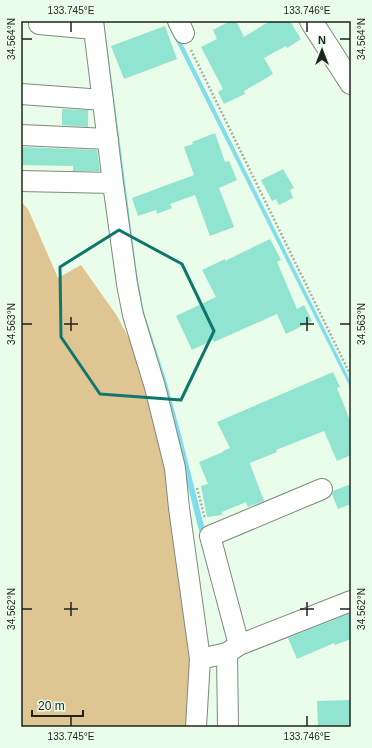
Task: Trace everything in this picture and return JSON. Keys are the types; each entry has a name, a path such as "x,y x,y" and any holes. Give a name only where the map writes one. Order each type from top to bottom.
{"main road":[{"path":"311,21 351,83"}],"street":[{"path":"39,21 39,24 94,25 127,284 133,315 155,388 175,468 179,508 200,659 196,727"},
{"path":"21,94 103,100"},
{"path":"21,135 108,139"},
{"path":"21,181 113,183"},
{"path":"228,727 233,650 210,536 322,489"},
{"path":"200,659 233,650 351,601"}],"path":[{"path":"181,27 184,37 351,376"},
{"path":"196,483 210,536"}],"highlighted area":[{"path":"119,230 182,264 214,331 181,400 100,394 61,337 60,267"}],"shaded area":[{"path":"21,202 28,209 58,278 81,265 117,316 137,353 167,471 190,620 192,727 21,727"}],"water":[{"path":"98,21 104,21 137,274 144,312 166,380 180,431 237,653 238,727 232,727 228,645 174,432 138,313"},
{"path":"166,21 171,21 351,382 351,389"}],"building":[{"path":"230,21 236,21 244,37 270,21 290,21 301,39 287,48 286,46 264,58 273,74 244,91 245,94 224,104 218,92 223,89 201,47 217,39 213,30"},
{"path":"165,26 177,59 124,79 111,46"},
{"path":"62,109 88,110 88,127 62,125"},
{"path":"215,133 225,162 229,161 237,180 219,188 234,227 210,236 195,195 170,204 172,208 157,214 156,210 138,216 132,198 194,175 184,147 193,144 192,142"},
{"path":"21,147 97,150 100,171 73,171 73,166 21,165"},
{"path":"283,169 294,188 290,190 293,198 279,205 276,199 272,201 261,180"},
{"path":"270,239 281,260 277,262 297,309 304,305 312,321 286,334 277,314 214,342 213,340 192,350 176,316 216,297 202,270 225,259 225,261"},
{"path":"333,372 340,387 337,388 351,423 351,455 337,461 324,431 276,450 277,452 250,463 264,501 248,507 246,502 222,512 222,515 207,517 201,486 208,484 199,462 230,448 217,422"},
{"path":"351,484 351,504 338,509 332,494 333,491"},
{"path":"351,613 351,639 335,645 334,643 297,659 288,638"},
{"path":"351,700 351,727 318,727 317,701"}]}
